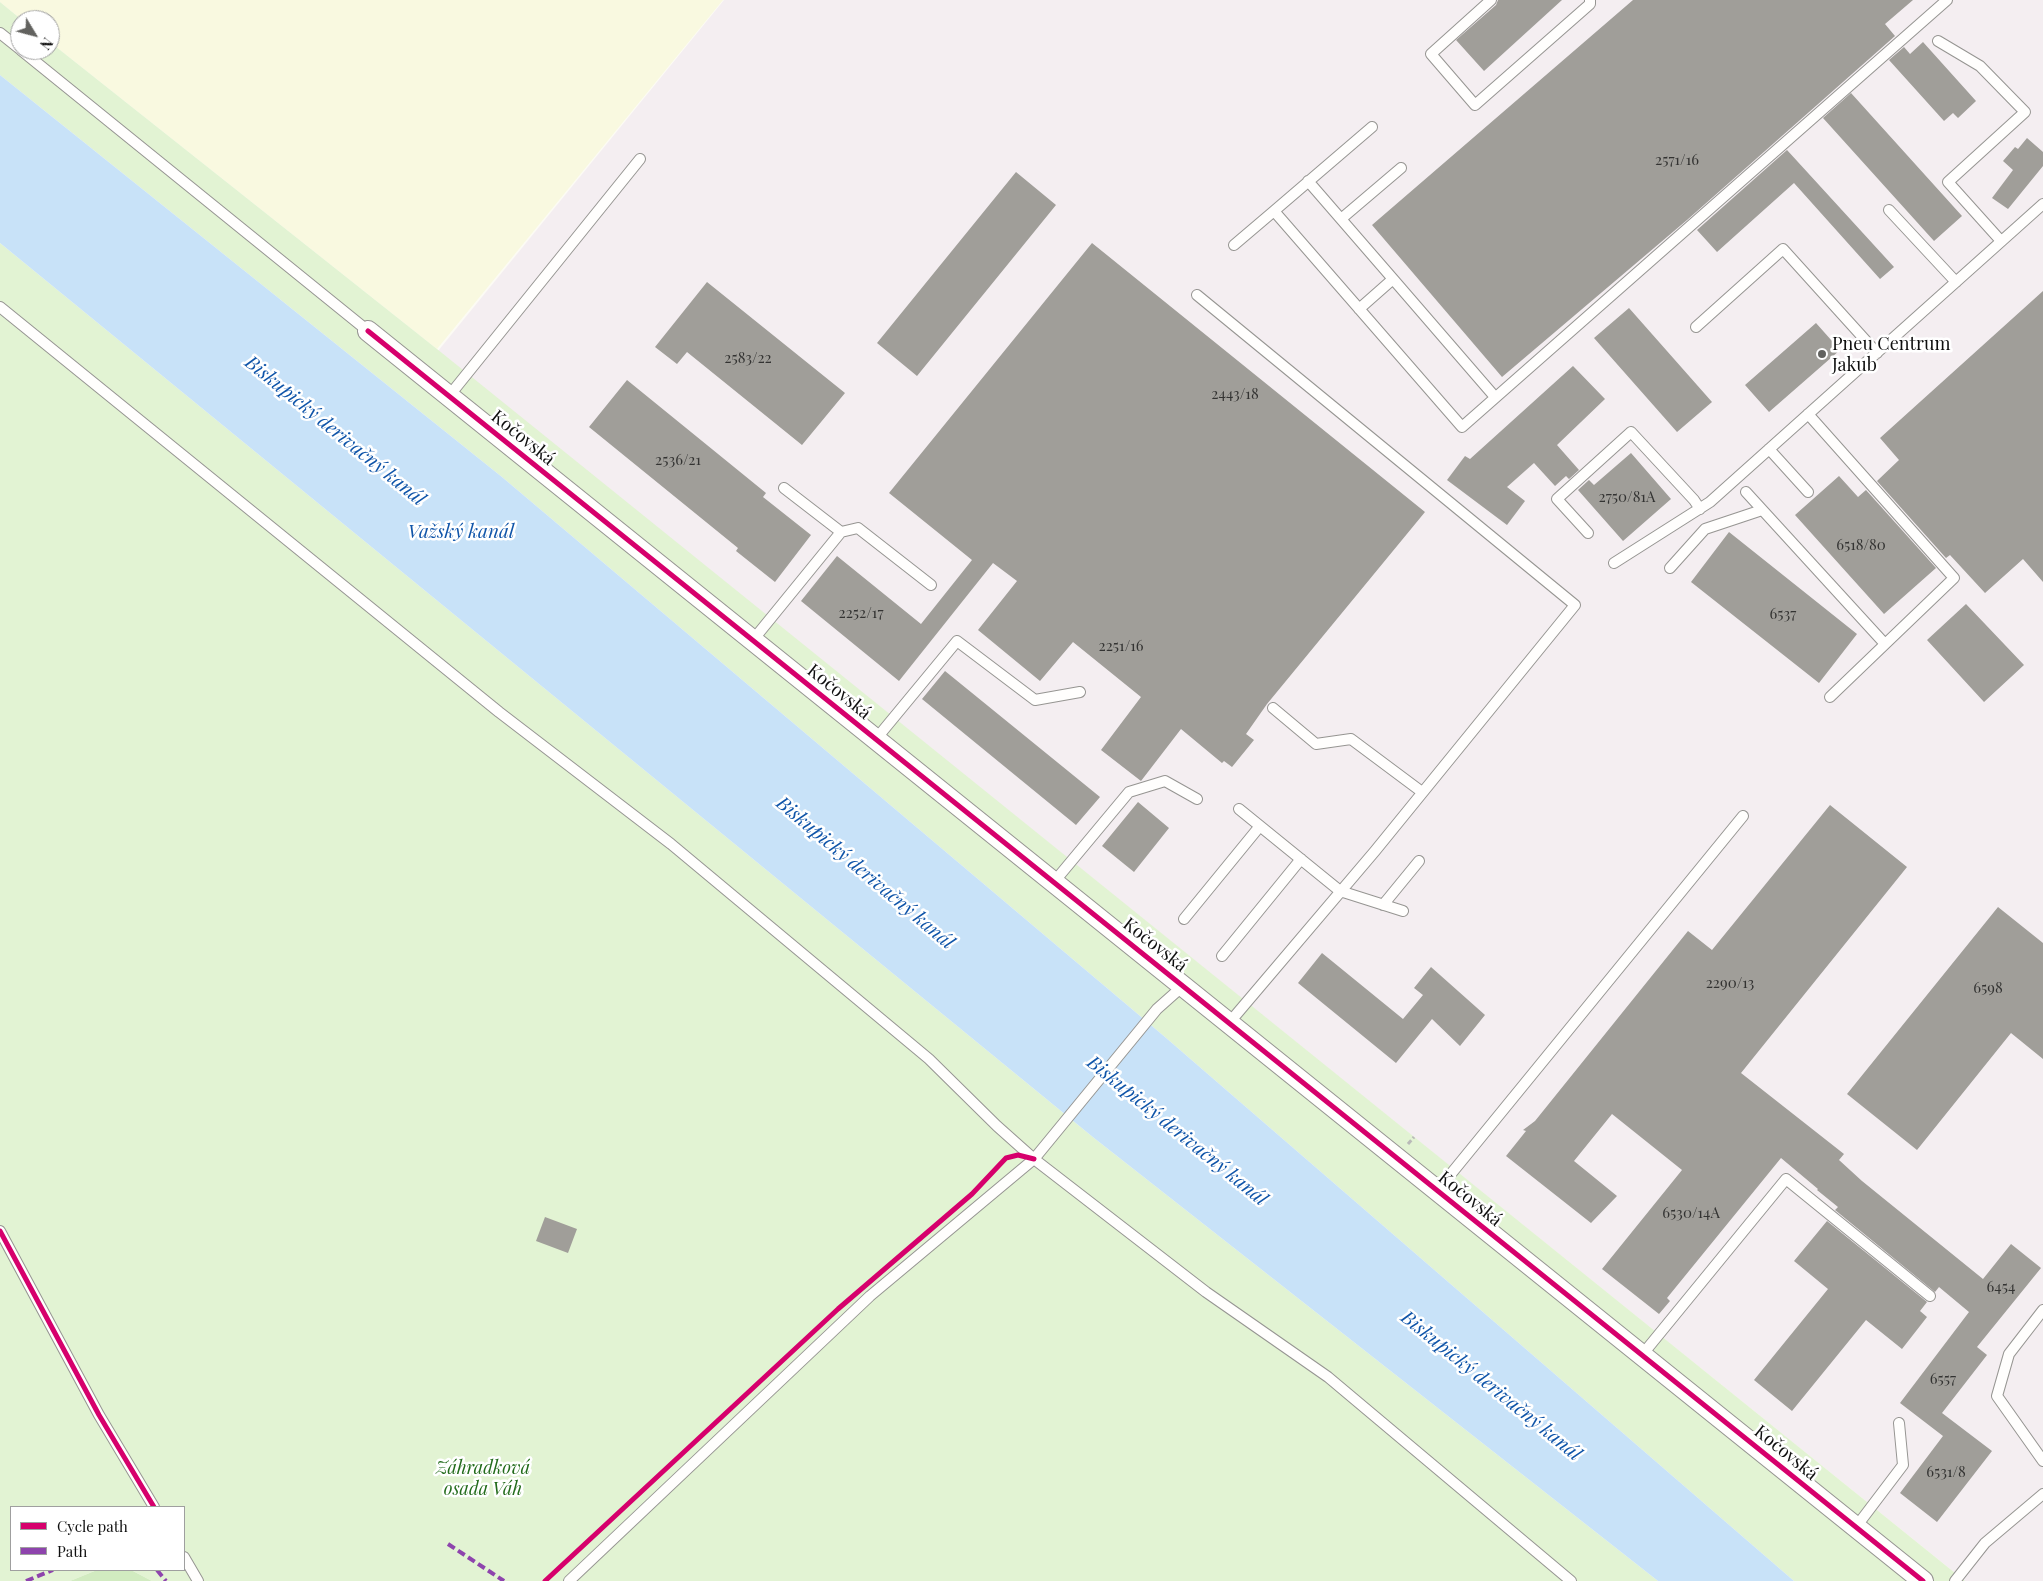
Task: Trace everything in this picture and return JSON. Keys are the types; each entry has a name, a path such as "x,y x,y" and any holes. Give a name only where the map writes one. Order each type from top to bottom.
{"street":[{"name":"Kočovská","path":"368,331 1184,985 1437,1191 1923,1581"}],"lane":[{"path":"1491,0 1431,54 1475,105 1590,4 1590,0"},
{"path":"1274,211 1462,426 1947,0"},
{"path":"0,33 10,41"},
{"path":"1938,41 1980,66 2025,112 1948,182 2001,242"},
{"path":"33,60 368,331"},
{"path":"1234,245 1372,127"},
{"path":"449,396 640,159"},
{"path":"1341,219 1401,168"},
{"path":"1308,181 1495,397"},
{"path":"1614,563 1700,510 2043,204"},
{"path":"1889,210 1956,282"},
{"path":"1696,327 1783,249 1877,353"},
{"path":"1359,309 1393,279"},
{"path":"1197,296 1575,605 1340,892 1229,1023"},
{"path":"0,307 499,712 671,844 929,1059 997,1126 1034,1159 1206,1292 1328,1377 1571,1581"},
{"path":"1808,414 1954,578 1830,697"},
{"path":"1588,533 1557,499 1631,432 1694,500 1700,510"},
{"path":"1769,449 1808,492"},
{"path":"784,488 841,532"},
{"path":"1746,492 1885,644"},
{"path":"1670,568 1705,529 1762,510"},
{"path":"753,640 841,532 858,528 931,585"},
{"path":"876,739 957,640 1035,700 1080,692"},
{"path":"1272,708 1316,744 1351,739 1422,792"},
{"path":"1054,882 1129,792 1164,781 1197,799"},
{"path":"1239,809 1340,892 1403,911"},
{"path":"1437,1191 1743,816"},
{"path":"1184,919 1260,826"},
{"path":"1222,956 1301,859"},
{"path":"1383,905 1419,861"},
{"path":"569,1581 870,1296 1034,1159 1157,1009 1184,985"},
{"path":"1642,1355 1786,1179 1930,1296"},
{"path":"0,1231 98,1415 153,1506"},
{"path":"2043,1310 2009,1354 1997,1396 2043,1461"},
{"path":"1856,1527 1903,1465 1899,1423"},
{"path":"1955,1581 1985,1543 2043,1494"},
{"path":"185,1559 198,1581"}],"shaded area":[{"path":"724,0 2043,0 2043,1581 1965,1581 438,351"}],"green space":[{"path":"0,0 723,0 437,349 60,50 60,10 10,10"},
{"path":"0,2 10,10 10,60 60,60 60,50 437,349 1965,1581 1794,1581 1165,1037 502,477 0,75"},
{"name":"Záhradková osada Váh","path":"0,243 1094,1138 1658,1581 152,1581 133,1571 185,1571 185,1506 10,1506 10,1571 95,1571 70,1581 0,1581"},
{"path":"95,1571 133,1571 152,1581 70,1581"}],"water":[{"name":"Važský kanál","path":"0,75 502,477 1165,1037 1794,1581 1658,1581 1094,1138 0,243"}],"building":[{"path":"1498,0 1562,0 1484,71 1456,40 1496,5"},
{"path":"1633,0 1913,0 1885,24 1895,36 1687,220 1502,377 1372,225"},
{"path":"1923,42 1976,101 1958,118 1953,113 1944,121 1889,60 1904,47 1910,54"},
{"path":"1851,93 1962,216 1934,241 1823,118"},
{"path":"2027,138 2043,152 2043,166 2008,209 1992,198 2013,170 2003,161 2015,147 2018,149"},
{"path":"1787,150 1894,267 1880,279 1794,183 1717,252 1697,230"},
{"path":"1016,172 1056,205 917,376 877,343"},
{"path":"1092,243 1425,512 1267,704 1246,734 1254,740 1232,767 1224,761 1222,763 1181,729 1141,781 1101,750 1141,697 1073,642 1040,681 978,630 1017,581 993,563 899,681 801,601 837,556 921,624 972,560 889,493"},
{"path":"707,282 845,393 802,445 687,352 677,364 655,347"},
{"path":"2043,291 2043,582 2023,559 1985,593 1950,555 1946,558 1877,481 1899,460 1880,438"},
{"path":"1629,308 1712,402 1677,432 1594,338"},
{"path":"1816,323 1840,350 1769,412 1745,385"},
{"path":"1573,366 1605,399 1557,445 1579,470 1569,479 1566,476 1555,486 1534,463 1507,487 1525,501 1507,525 1447,480 1465,456 1470,459"},
{"path":"627,380 766,493 763,497 811,535 775,582 736,551 738,548 589,427"},
{"path":"1631,453 1671,499 1623,541 1578,490 1589,480 1594,485"},
{"path":"1839,476 1858,497 1866,490 1936,568 1884,614 1795,515"},
{"path":"1729,532 1857,634 1819,683 1691,582"},
{"path":"1966,604 2024,665 1984,702 1927,640"},
{"path":"945,671 1100,797 1076,825 922,699"},
{"path":"1138,802 1169,828 1134,872 1102,846"},
{"path":"1830,805 1907,867 1741,1073 1844,1154 1839,1160 1862,1181 1983,1279 2011,1244 2041,1268 1977,1347 1987,1355 1942,1413 1992,1451 1937,1522 1900,1493 1943,1436 1900,1403 1969,1312 1939,1287 1935,1292 1835,1210 1838,1207 1781,1158 1667,1298 1670,1301 1659,1314 1602,1269 1682,1170 1612,1114 1574,1161 1617,1196 1591,1223 1506,1156 1526,1131 1523,1130 1535,1121 1688,931 1712,950"},
{"path":"1998,907 2043,943 2043,1059 2011,1033 1917,1150 1847,1094"},
{"path":"1322,953 1403,1019 1423,995 1414,988 1431,967 1485,1015 1460,1046 1432,1019 1396,1063 1298,983"},
{"path":"545,1217 577,1229 568,1253 536,1241"},
{"path":"1827,1221 1927,1302 1920,1311 1927,1317 1902,1349 1866,1320 1792,1411 1754,1380 1828,1289 1794,1261"}],"marked path":[{"path":"448,1544 504,1581"},
{"path":"26,1581 51,1571"},
{"path":"158,1571 166,1581"}],"cycle path":[{"path":"368,331 1923,1581"},
{"path":"545,1581 838,1309 972,1194 1006,1158 1018,1155 1034,1159"},
{"path":"0,1231 99,1415 153,1506"}],"place":[{"name":"Pneu Centrum Jakub","path":"1822,354"}],"water label":[{"name":"Biskupický derivačný kanál","path":"335,431"},
{"name":"Biskupický derivačný kanál","path":"865,873"},
{"name":"Biskupický derivačný kanál","path":"1177,1131"},
{"name":"Biskupický derivačný kanál","path":"1491,1386"}]}
